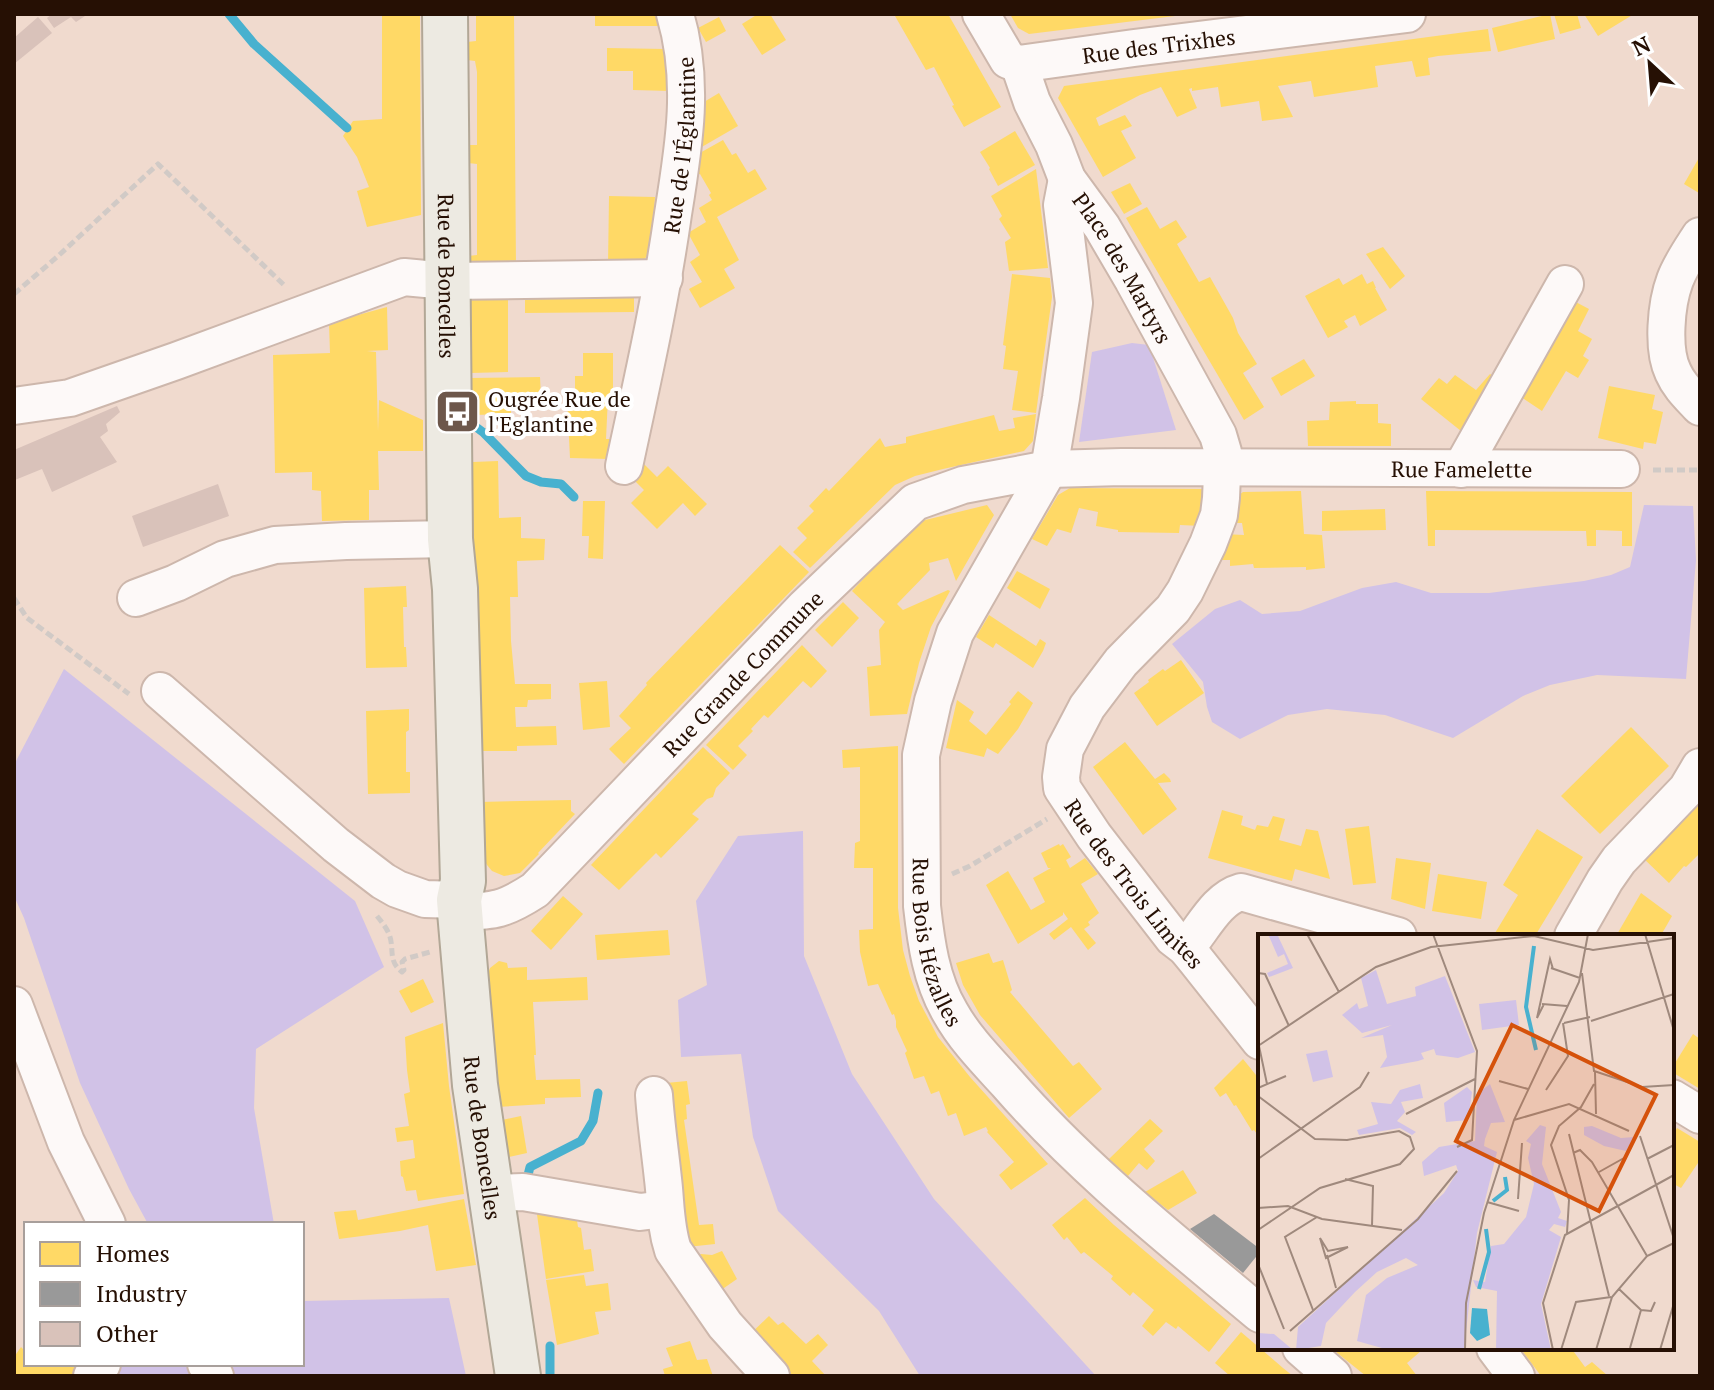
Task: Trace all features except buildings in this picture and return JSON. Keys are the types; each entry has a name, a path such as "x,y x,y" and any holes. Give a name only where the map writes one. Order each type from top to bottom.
{"main road":[{"name":"Rue de Boncelles","path":"445,14 450,539 455,589 463,881 459,906 475,1085 518,1376"}],"street":[{"name":"Rue de l'Églantine","path":"624,466 664,278 680,171 687,97 684,55 675,14"},
{"path":"981,14 1014,62 1067,179"},
{"name":"Rue des Trixhes","path":"1014,62 1407,14"},
{"name":"Place des Martyrs","path":"1067,179 1118,254 1218,435 1223,468"},
{"name":"Place des Martyrs","path":"1049,469 1074,303 1062,205 1067,179"},
{"path":"1700,236 1674,282 1667,321 1669,363 1680,384 1700,407"},
{"path":"14,406 70,398 404,277 447,281 664,278"},
{"path":"1461,469 1565,284"},
{"path":"1049,469 1223,468"},
{"name":"Rue Famelette","path":"1223,468 1621,469"},
{"name":"Rue des Trois Limites","path":"1223,468 1219,515 1188,584 1173,609 1121,662 1087,707 1065,749 1062,762 1068,797 1094,836 1173,938 1186,948 1258,1038"},
{"name":"Rue Grande Commune","path":"459,906 495,911 535,890 794,619 915,502 963,485 1049,469"},
{"name":"Rue Bois Hézalles","path":"1049,469 955,633 925,729 921,755 922,906 934,974 949,1011 965,1035 1016,1094 1116,1192 1258,1312"},
{"path":"136,598 225,559 275,545 450,539"},
{"path":"160,691 312,824 383,881 425,899 459,906"},
{"path":"1574,934 1619,860 1687,789 1700,767"},
{"path":"1186,948 1222,902 1230,895 1241,892 1391,934"},
{"path":"14,1005 66,1142 106,1222"},
{"path":"654,1095 664,1209 673,1250 706,1301 771,1376"},
{"path":"1674,1099 1700,1115"},
{"path":"490,1193 523,1192 640,1212 664,1209"},
{"path":"1303,1350 1333,1376"},
{"path":"1496,1350 1516,1376"}],"path":[{"path":"14,294 158,164 311,311"},
{"path":"1621,469 1700,470"},
{"path":"970,866 1018,836 1068,797"}],"shaded area":[{"path":"1132,343 1149,345 1176,430 1079,442 1092,352"},
{"path":"1644,505 1693,506 1696,560 1686,679 1597,675 1550,685 1523,696 1453,738 1385,715 1327,709 1288,715 1240,739 1212,722 1203,682 1172,644 1215,609 1240,600 1262,614 1300,611 1362,588 1396,582 1431,593 1489,593 1611,575 1630,567"},
{"path":"64,669 355,901 384,967 256,1049 254,1108 274,1222 147,1222 80,1083 14,896 14,765"},
{"path":"803,831 804,956 852,1074 934,1199 1096,1376 920,1376 879,1311 778,1211 753,1137 741,1054 681,1057 678,1000 707,985 696,901 738,836"},
{"path":"449,1298 466,1376 98,1376 107,1366 304,1366 304,1301"}],"waterway":[{"path":"229,14 254,44 347,128"},
{"path":"472,424 526,476 541,482 561,484 574,497"},
{"path":"527,1179 530,1167 581,1141 593,1121 598,1093"},
{"path":"550,1346 550,1376"}],"place":[{"name":"Ougrée Rue de l'Eglantine","path":"457,411"}]}
